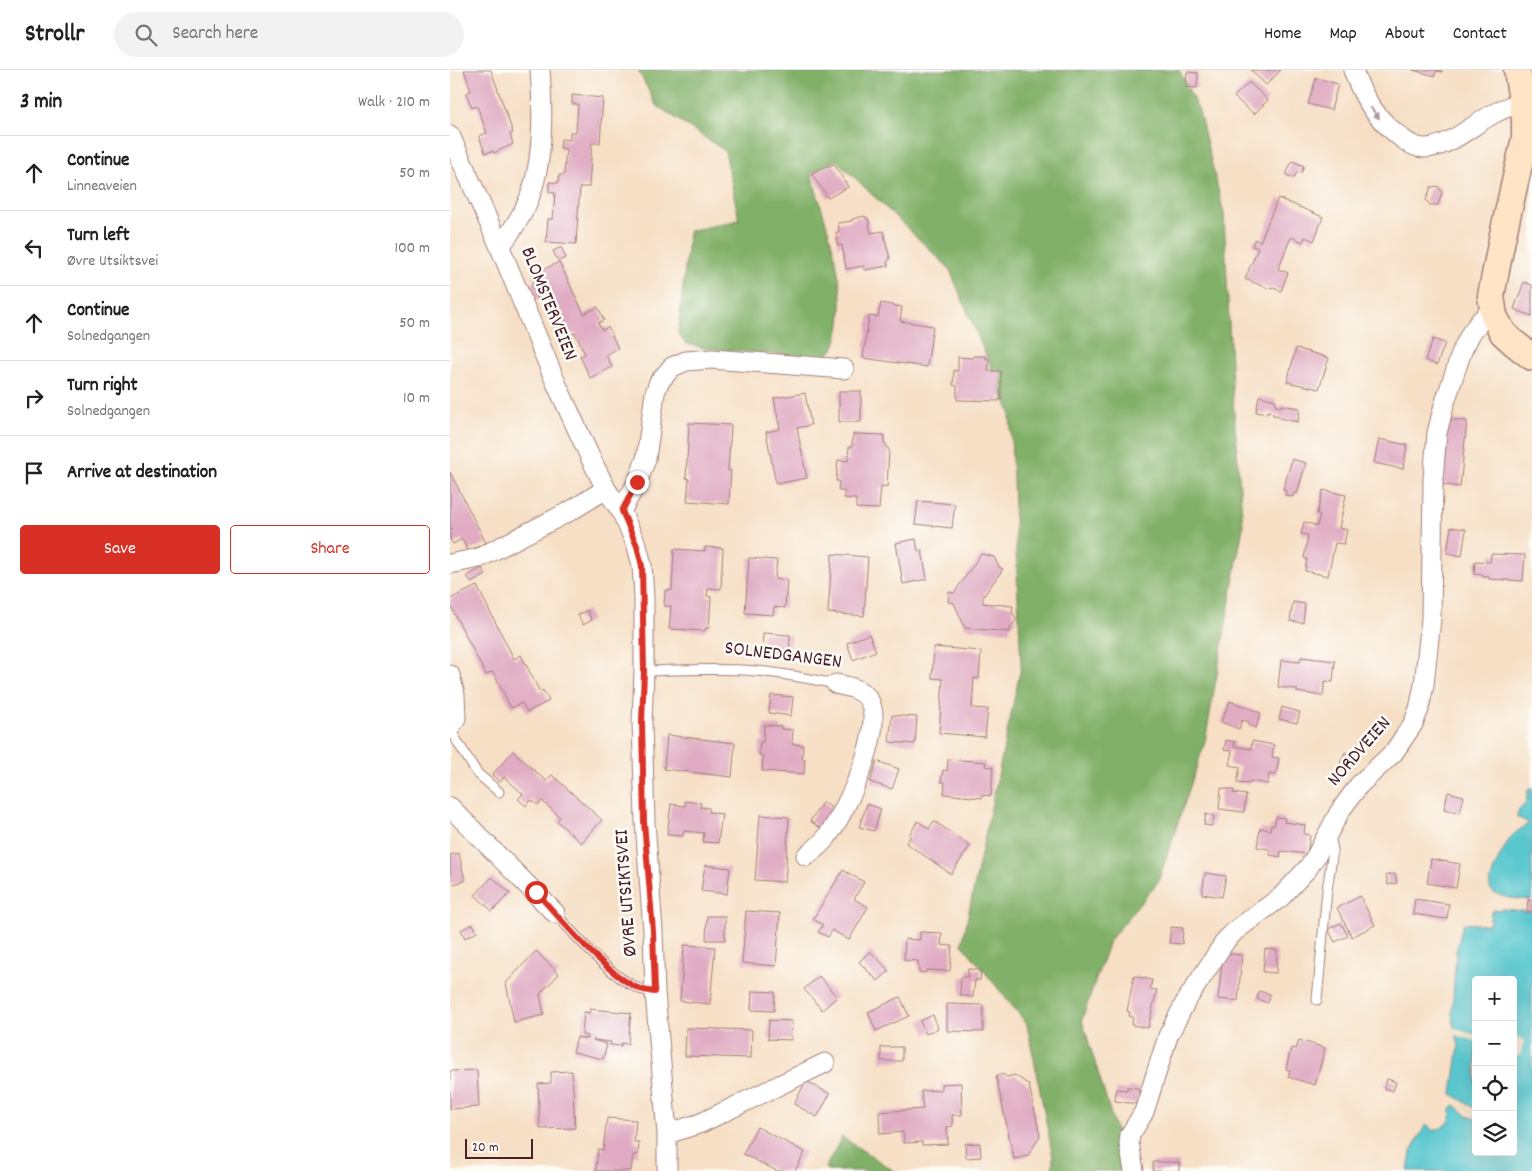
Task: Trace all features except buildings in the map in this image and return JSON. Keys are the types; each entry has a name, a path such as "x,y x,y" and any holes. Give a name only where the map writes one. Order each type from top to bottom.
{"main road":[{"path":"1517,70 1528,100 1524,138 1492,296 1494,316 1503,332 1532,357"}],"street":[{"path":"499,245 503,243 519,220 530,198 537,172 541,127 540,70"},
{"path":"1353,70 1358,86 1383,123 1410,144 1418,147 1426,148 1445,143 1493,114 1528,100"},
{"name":"BLOMSTERVEIEN","path":"450,135 499,245 556,383 606,489"},
{"name":"NORDVEIEN","path":"1134,1171 1129,1143 1130,1136 1144,1112 1168,1036 1186,1001 1226,940 1236,930 1280,897 1308,868 1340,811 1359,785 1388,758 1404,739 1413,724 1419,709 1424,685 1431,619 1433,479 1437,433 1462,351 1471,333 1493,309"},
{"path":"622,511 646,459 655,393 659,382 672,367 686,361 712,359 844,370"},
{"path":"450,564 479,558 572,510 606,489 622,511 637,546 642,566 644,671"},
{"name":"ØVRE UTSIKTSVEI","path":"644,671 642,722 644,822 653,931 655,992 667,1171"},
{"path":"450,675 455,695 456,718 450,729"},
{"name":"SOLNEDGANGEN","path":"806,856 826,838 845,808 860,774 874,724 870,702 865,695 856,688 836,684"},
{"path":"450,807 555,913"},
{"path":"666,1134 700,1123 825,1063"}],"lane":[{"name":"SOLNEDGANGEN","path":"644,671 709,669 756,671 803,677 836,684"},
{"path":"450,729 477,773 499,792"},
{"path":"1317,1000 1326,890 1332,850 1332,840 1328,831"},
{"path":"555,913 582,943 620,979 641,990 655,992"}],"green space":[{"path":"638,70 1179,70 1199,111 1224,214 1232,386 1243,527 1205,742 1158,882 1109,941 1082,1020 1117,1134 1120,1171 1052,1171 1053,1157 1027,1024 962,944 1021,667 1010,412 949,268 836,160 811,173 829,233 841,295 838,335 832,351 820,358 704,348 685,343 678,333 689,231 739,220 725,151 656,105"},
{"path":"842,1137 894,1171 830,1171 825,1168"}],"water":[{"path":"1532,787 1532,900 1505,897 1491,890 1491,879 1500,855 1511,837 1529,823 1517,817 1520,809 1526,804 1528,790"},
{"path":"1505,909 1532,912 1532,1171 1408,1171 1411,1152 1425,1126 1428,1125 1433,1131 1445,1126 1450,1120 1451,1110 1455,1105 1472,1118 1472,1156 1517,1156 1517,976 1472,976 1472,1106 1452,1094 1459,1045 1452,1013 1456,952 1463,924 1489,925 1491,912"}],"pier":[{"path":"1452,1028 1472,1034 1472,1040 1453,1034"},
{"path":"1517,1038 1524,1040 1520,1056 1517,1055"}],"route":[{"path":"536,892 582,943 620,979 641,990 655,992 653,931 644,822 642,722 644,598 642,566 637,546 622,511 637,482"}]}
